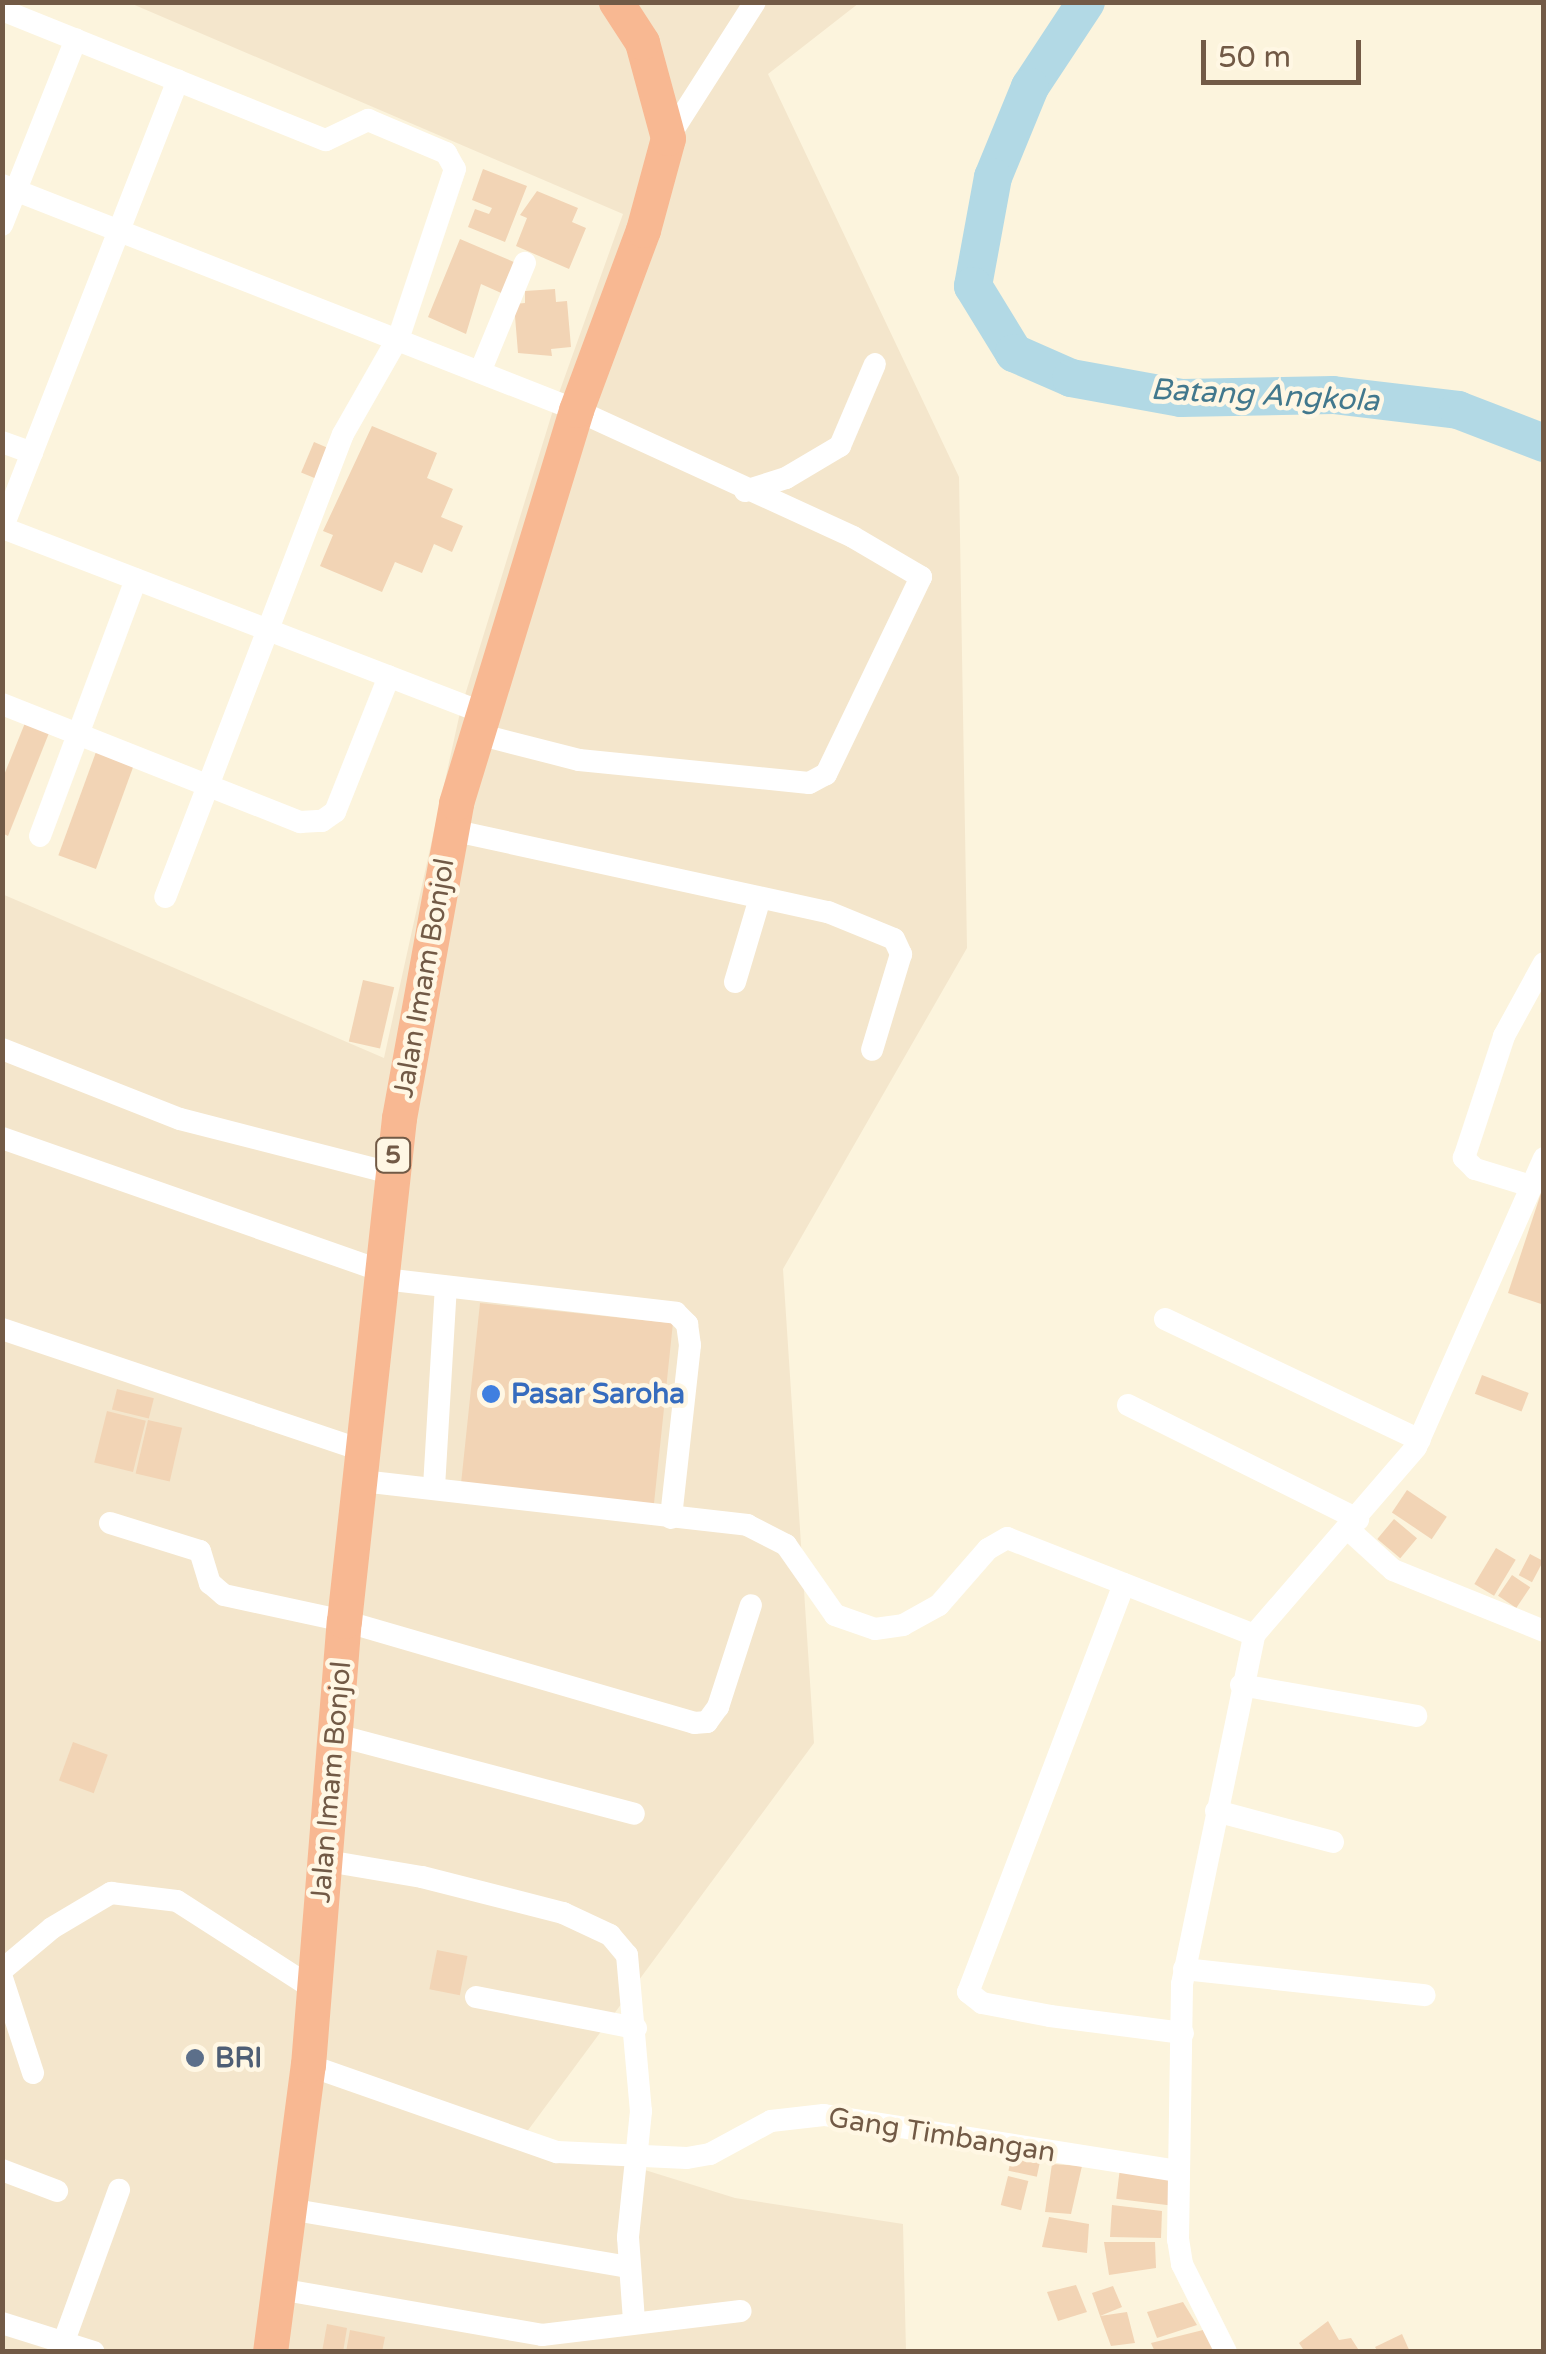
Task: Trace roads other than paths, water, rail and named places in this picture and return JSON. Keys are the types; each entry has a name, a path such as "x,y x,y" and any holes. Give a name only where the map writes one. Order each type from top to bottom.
{"highway":[{"path":"616,2 642,42 668,138"},
{"name":"Jalan Imam Bonjol","path":"270,2352 308,2065 311,1986 327,1862 344,1621 384,1275 390,1173 452,830 576,410 643,230 668,138"}],"street":[{"path":"668,138 756,2"},
{"path":"2,10 326,140 368,120 446,152 454,169 399,336 344,434 166,897"},
{"path":"2,225 9,187 76,40"},
{"path":"9,187 120,229 399,336 576,410 853,537 920,577 826,774 809,783 785,782 594,762 481,724 390,676 3,529 32,453 120,229 178,80"},
{"path":"480,372 526,263"},
{"path":"746,491 786,478 840,446 875,364"},
{"path":"2,442 32,453"},
{"path":"40,836 136,579"},
{"path":"2,704 300,822 322,821 335,812 390,676"},
{"path":"452,830 828,912 902,945 872,1050"},
{"path":"736,982 760,898"},
{"path":"1531,1186 1474,1169 1464,1158 1504,1036 1544,963"},
{"path":"2,1049 180,1119 390,1173"},
{"path":"2,1138 384,1275 446,1286 658,1310 687,1324 672,1518"},
{"path":"1226,2352 1182,2264 1179,2172 1184,1969 1254,1635 1353,1524 1420,1440 1544,1158"},
{"path":"434,1488 446,1286"},
{"path":"1165,1318 1420,1440"},
{"path":"2,1328 363,1466 434,1488 747,1525 773,1535 835,1615 875,1629 903,1625 939,1606 988,1549 1008,1538 1254,1635"},
{"path":"1128,1406 1353,1524 1394,1570 1544,1631"},
{"path":"110,1523 200,1551 210,1583 224,1595 344,1621 702,1724 718,1707 750,1606"},
{"path":"1124,1584 968,1992 982,2003 1033,2013 1183,2033"},
{"path":"1241,1685 1416,1716"},
{"path":"336,1735 634,1814"},
{"path":"1216,1811 1333,1842"},
{"path":"327,1862 422,1877 592,1923 626,1954 642,2111 629,2266 634,2321"},
{"path":"2,1970 52,1928 111,1893 176,1900 311,1986"},
{"path":"1184,1969 1426,1995"},
{"path":"2,1978 33,2072"},
{"path":"476,1997 636,2028"},
{"name":"Gang Timbangan","path":"308,2065 535,2148 636,2158 710,2154 771,2121 824,2115 1179,2172"},
{"path":"2,2170 57,2192"},
{"path":"64,2341 118,2190"},
{"path":"289,2209 629,2266"},
{"path":"279,2289 542,2335 741,2311"},
{"path":"2,2323 94,2352"}],"waterway":[{"name":"Batang Angkola","path":"1086,2 1030,87 993,177 973,286 1014,353 1071,378 1181,398 1333,395 1458,410 1544,443"}],"place":[{"name":"Pasar Saroha","path":"491,1394"},
{"name":"BRI","path":"195,2058"}]}
